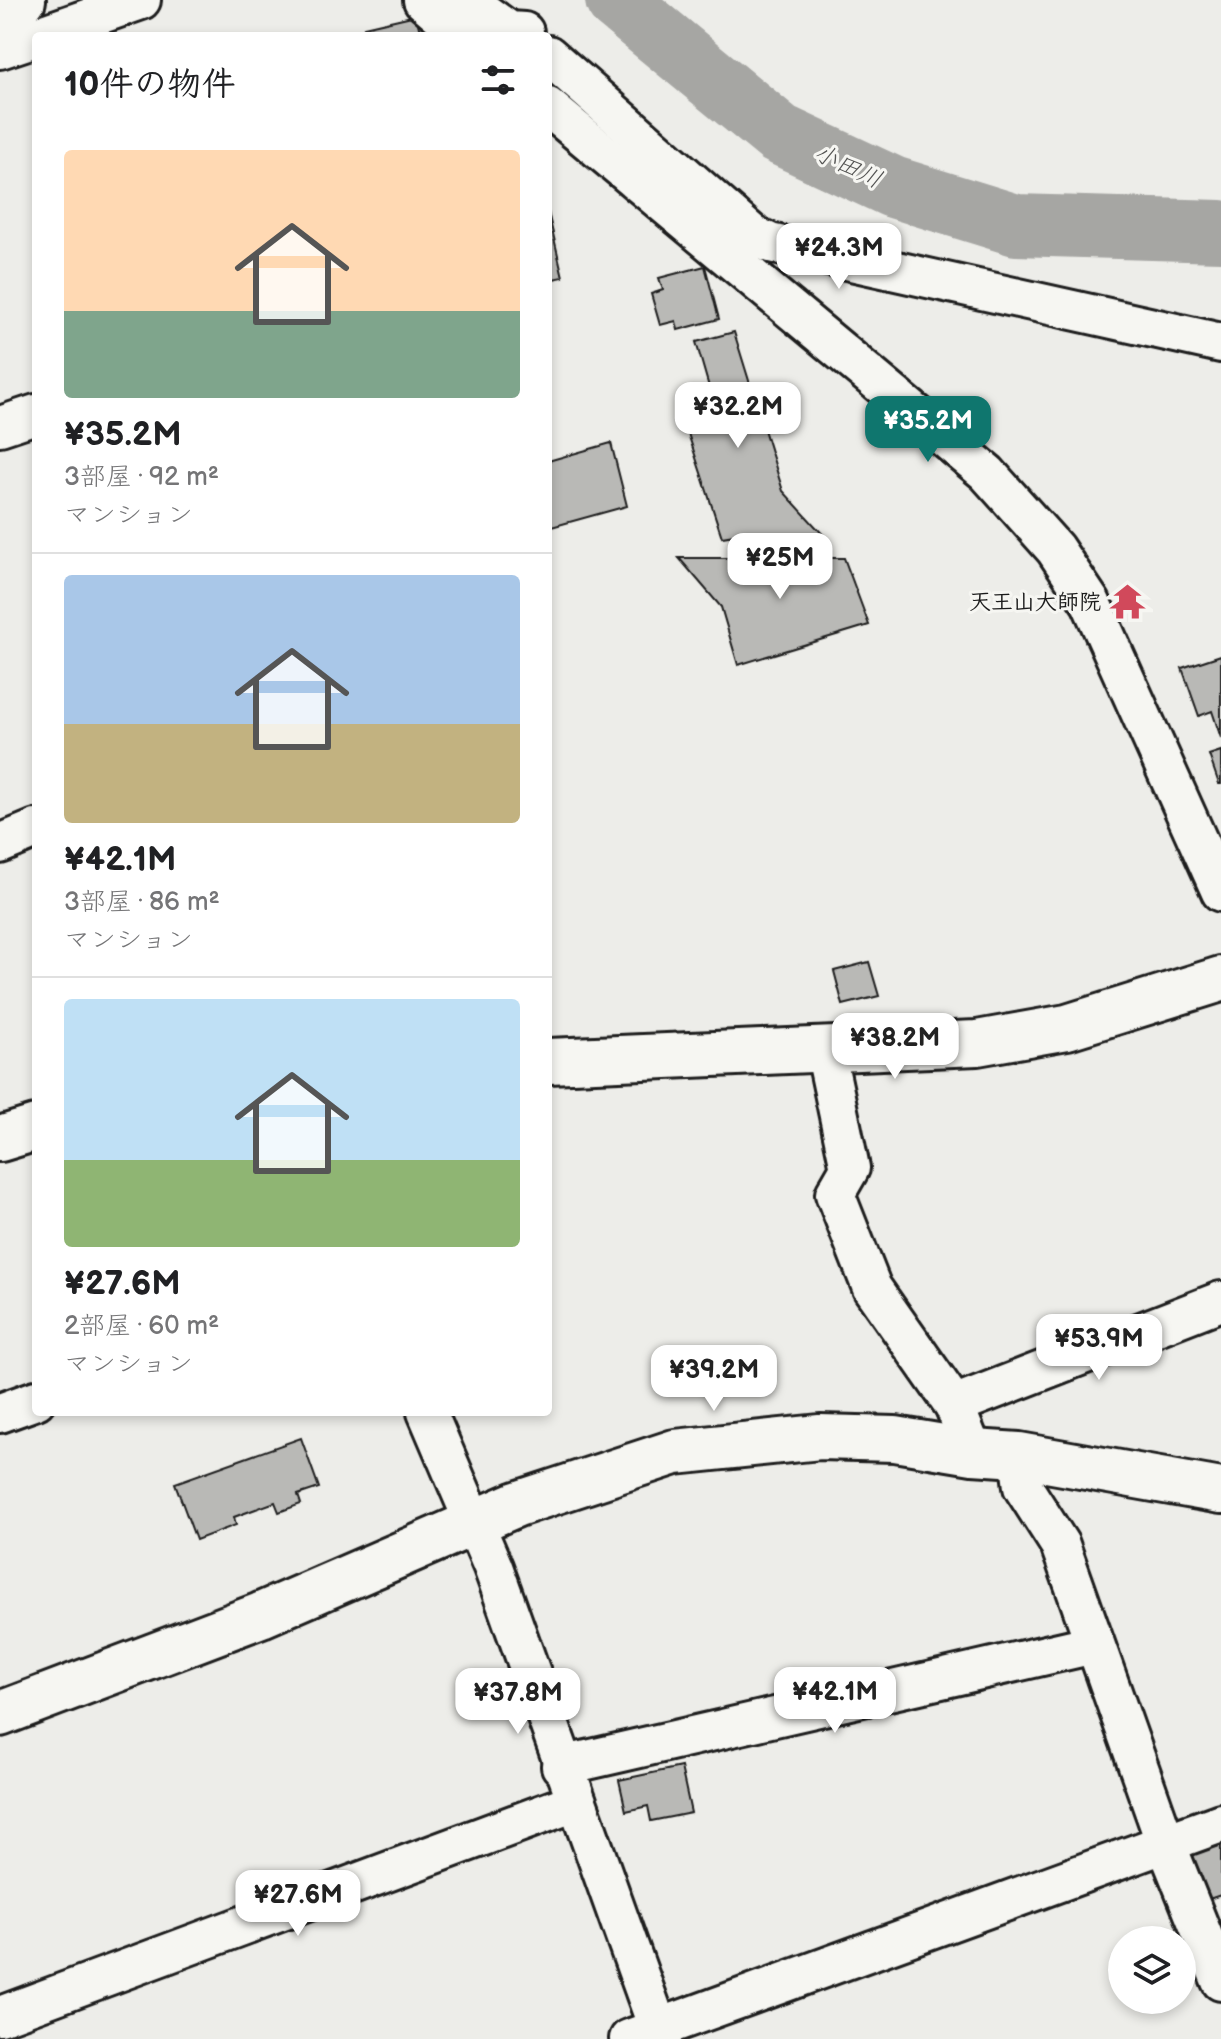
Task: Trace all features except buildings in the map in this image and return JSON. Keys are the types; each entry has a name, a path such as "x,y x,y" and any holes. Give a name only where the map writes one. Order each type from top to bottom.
{"main road":[{"path":"0,8 23,0"},
{"path":"552,1061 977,1043 1067,1027 1221,979"},
{"path":"0,1139 32,1129"},
{"path":"0,1714 261,1615 517,1504 675,1452 820,1437 895,1439 973,1452 1019,1455 1221,1491"}],"street":[{"path":"49,32 141,0"},
{"path":"423,0 460,32"},
{"path":"466,0 511,32"},
{"path":"493,0 524,32"},
{"path":"0,49 32,38"},
{"path":"552,58 753,235 770,243 1221,343"},
{"path":"552,110 987,473 1055,549 1091,603 1221,892"},
{"path":"0,426 32,415"},
{"path":"0,844 32,831"},
{"path":"825,1049 850,1168 835,1194 872,1288 954,1405 973,1452"},
{"path":"954,1405 1221,1301"},
{"path":"0,1413 32,1401"},
{"path":"429,1416 493,1567 575,1802 650,2035 1221,1823"},
{"path":"1019,1455 1023,1487 1060,1545 1166,1844 1221,1981"},
{"path":"561,1766 1094,1644"},
{"path":"0,2016 575,1802"}],"waterway":[{"name":"小田川","path":"616,0 779,134 893,187 1016,225 1221,231"}],"place":[{"name":"天王山大師院","path":"1127,601"}]}
